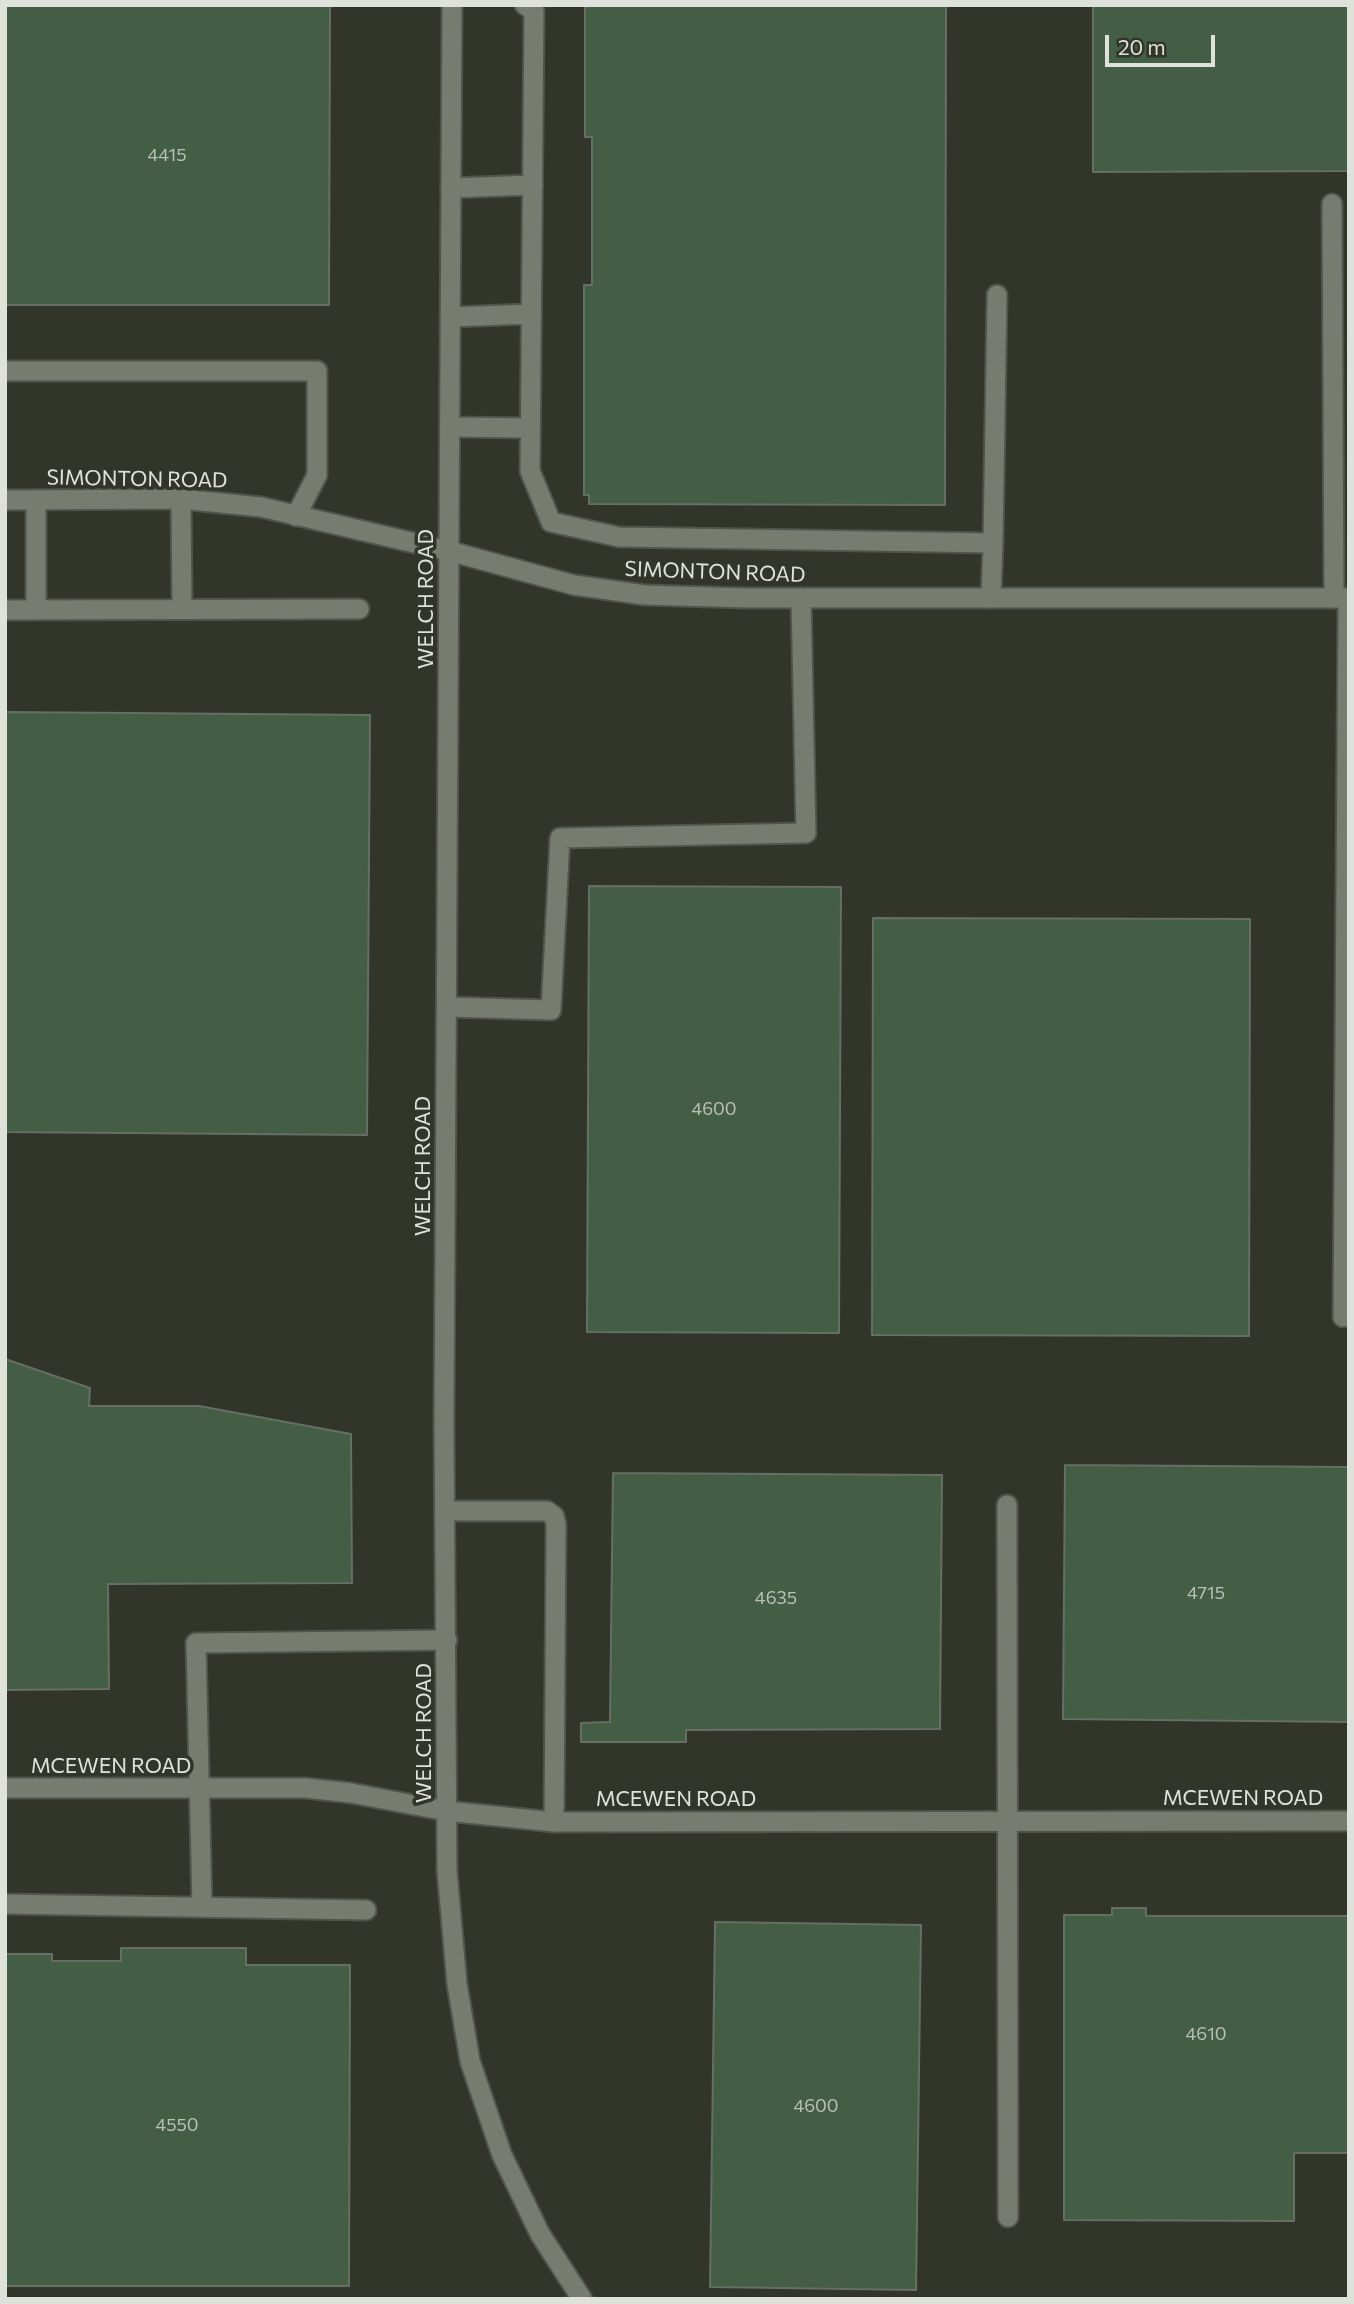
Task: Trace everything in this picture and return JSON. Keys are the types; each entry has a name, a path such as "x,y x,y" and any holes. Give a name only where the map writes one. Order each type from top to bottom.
{"street":[{"name":"WELCH ROAD","path":"452,5 445,1511 447,1871 457,1984 470,2061 502,2155 540,2234 582,2299"},
{"path":"525,5 534,11 530,471 551,522 619,537 993,543"},
{"path":"451,188 533,185"},
{"path":"1332,204 1344,598 1343,1317"},
{"path":"990,598 997,295"},
{"path":"450,317 531,314"},
{"path":"5,371 317,371 317,475 296,516"},
{"path":"450,427 530,428"},
{"path":"181,499 181,610"},
{"name":"SIMONTON ROAD","path":"5,500 181,499 261,507 450,551 574,585 645,595 801,598 1344,598"},
{"path":"36,500 36,610"},
{"path":"447,1007 551,1010 560,838 806,833 801,598"},
{"path":"5,610 359,609"},
{"path":"1007,1505 1008,2217"},
{"path":"445,1511 547,1511 554,1516 554,1822"},
{"path":"202,1908 196,1643 447,1640"},
{"name":"MCEWEN ROAD","path":"5,1788 305,1788 351,1793 446,1811 554,1822 1349,1821"},
{"path":"5,1904 366,1910"}],"building":[{"path":"5,5 330,5 329,305 5,305"},
{"path":"585,5 946,5 945,505 589,504 589,495 584,495 584,285 592,285 592,137 585,137"},
{"path":"1093,5 1349,5 1349,171 1093,172"},
{"path":"5,712 370,715 367,1135 5,1132"},
{"path":"589,886 841,887 839,1333 587,1332"},
{"path":"873,918 1250,919 1249,1336 872,1335"},
{"path":"5,1359 90,1388 89,1406 199,1406 351,1434 352,1583 108,1584 109,1689 5,1690"},
{"path":"1065,1465 1349,1467 1349,1722 1063,1719"},
{"path":"613,1473 942,1475 940,1729 686,1730 686,1742 581,1742 581,1723 610,1722"},
{"path":"1112,1908 1146,1908 1146,1916 1349,1916 1349,2153 1294,2153 1294,2221 1064,2220 1064,1915 1112,1915"},
{"path":"715,1922 921,1925 916,2290 710,2287"},
{"path":"121,1948 246,1948 246,1965 350,1965 349,2286 5,2286 5,1954 52,1954 52,1961 121,1961"}]}
